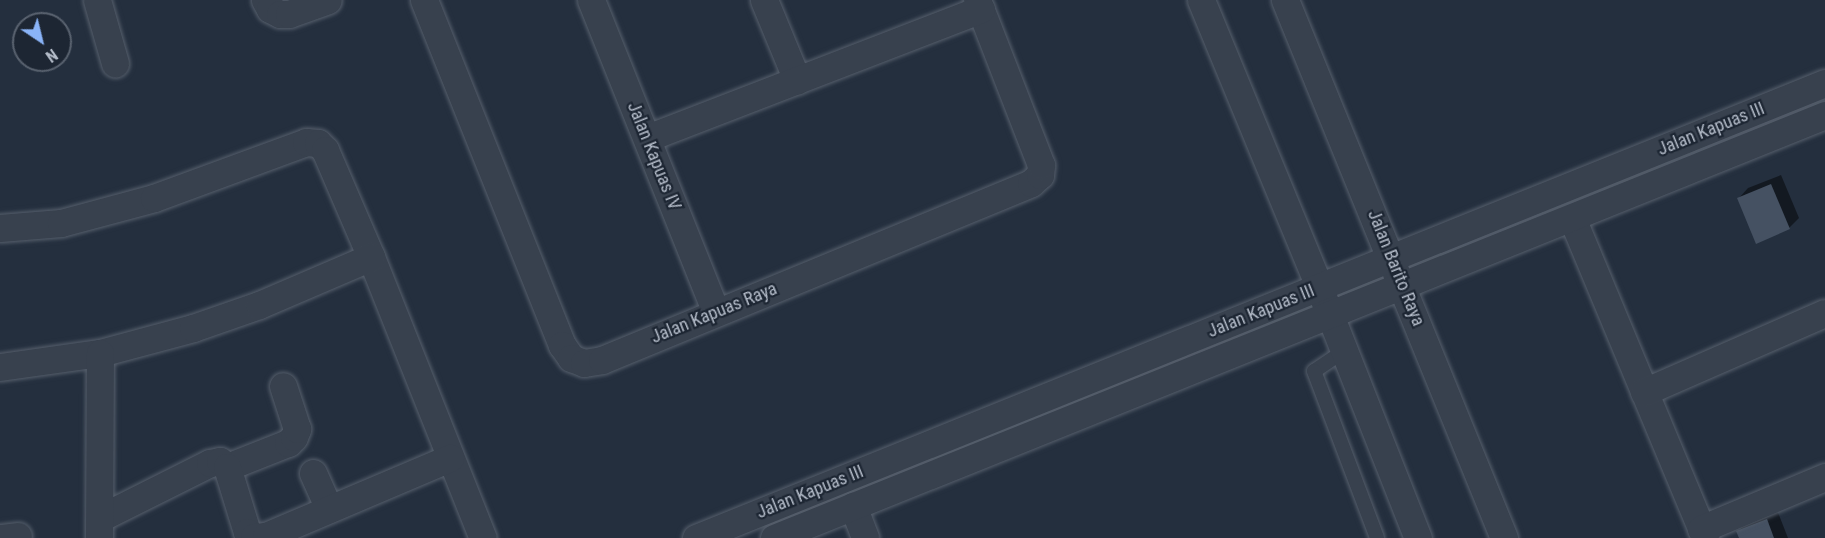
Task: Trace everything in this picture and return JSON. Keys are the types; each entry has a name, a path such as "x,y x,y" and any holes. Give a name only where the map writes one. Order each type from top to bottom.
{"street":[{"path":"97,0 115,63"},
{"path":"265,0 270,9 279,14 289,14 327,0"},
{"name":"Jalan Kapuas Raya","path":"424,0 562,345 571,358 584,363 602,360 1032,183 1040,175 1041,165 979,4"},
{"name":"Jalan Kapuas IV","path":"591,0 716,312"},
{"path":"764,0 797,80"},
{"path":"1201,0 1419,538"},
{"name":"Jalan Barito Raya","path":"1285,0 1392,258 1504,538"},
{"path":"647,138 797,80 979,4"},
{"name":"Jalan Kapuas III","path":"696,538 1825,83"},
{"path":"1763,108 1773,136"},
{"name":"Jalan Kapuas III","path":"774,538 839,520 1330,315 1825,115"},
{"path":"0,228 60,223 81,218 154,198 306,142 318,143 325,150 371,257 483,538"},
{"path":"1572,218 1703,533 1825,477"},
{"path":"0,367 100,353 193,328 248,309 371,257"},
{"path":"1644,392 1825,313"},
{"path":"99,528 100,353"},
{"path":"226,467 288,443 294,438 297,429 283,386"},
{"path":"99,528 210,463 220,461 226,467 247,532 254,537 266,536 450,458"},
{"path":"314,473 329,509"},
{"path":"839,520 865,538"}],"lane":[{"path":"1344,351 1314,371 1377,538"}],"building":[{"path":"1771,184 1790,229 1756,244 1737,198"},
{"path":"1767,519 1774,538 1739,538 1736,531"}]}
